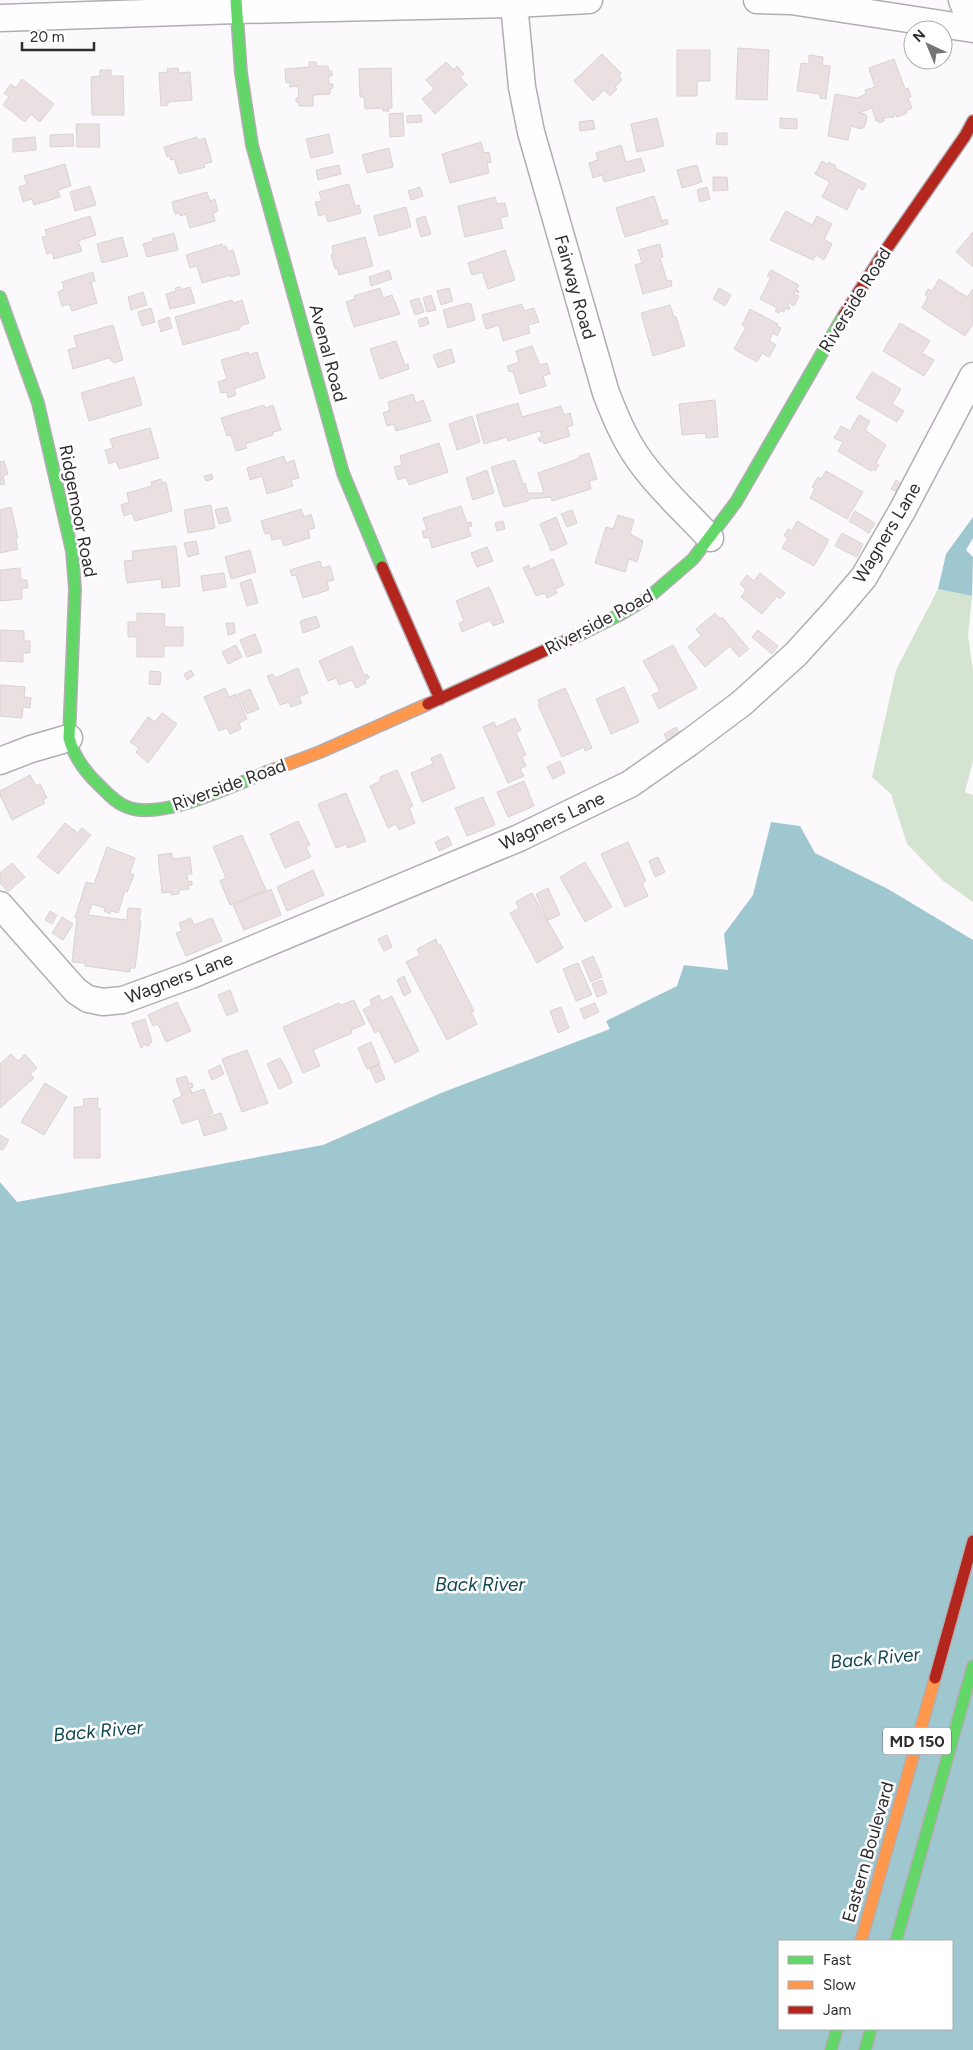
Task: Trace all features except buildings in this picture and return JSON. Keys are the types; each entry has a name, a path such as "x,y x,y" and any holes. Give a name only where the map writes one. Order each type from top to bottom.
{"street":[{"path":"0,18 237,5 514,4 589,0"},
{"path":"757,0 791,1 973,29 962,0"},
{"name":"Fairway Road","path":"514,4 522,88 531,132 606,393 620,428 638,459 710,538"},
{"name":"Avenal Road","path":"237,5 242,88 252,145 343,473 372,548 440,699"},
{"name":"Riverside Road","path":"69,738 72,750 80,764 103,791 117,802 128,808 155,810 181,805 302,759 440,699 537,655 621,614 648,598 693,559 736,502 780,423 846,312 881,257 965,136 973,121"},
{"name":"Ridgemoor Road","path":"0,297 38,403 72,551 75,589 69,738"},
{"name":"Wagners Lane","path":"0,905 76,991 88,999 103,1002 123,1000 191,975 520,838 630,784 742,703 796,654 864,577 902,511 973,376"},
{"path":"0,761 31,748 69,738"},
{"name":"Eastern Boulevard","path":"861,1940 973,1541"},
{"name":"MD 150","path":"896,1940 973,1666"},
{"path":"831,2050 837,2030"},
{"path":"866,2050 871,2030"}],"green space":[{"path":"938,589 972,596 968,636 973,670 973,761 965,792 973,795 973,902 942,880 907,844 891,794 872,777 896,670"}],"water":[{"path":"973,517 973,538 966,550 973,557 972,596 938,589 946,554"},
{"name":"Back River","path":"771,822 800,826 815,853 888,889 973,940 973,2050 0,2050 0,1182 17,1202 323,1145 441,1093 610,1029 606,1021 677,986 684,965 728,970 724,934 753,895"}],"traffic: fast":[{"path":"236,0 241,73 252,145 343,473 382,567"},
{"path":"0,297 38,403 72,551 75,589 69,738 77,758 90,776 112,798 127,807 141,810 178,806 267,772"},
{"path":"583,633 648,598 693,559 736,502 844,315"},
{"path":"896,1940 973,1666"},
{"path":"831,2050 837,2030"},
{"path":"865,2050 871,2030"}],"traffic: slow":[{"path":"267,772 320,752 428,704"},
{"path":"861,1940 935,1678"}],"traffic: jam":[{"path":"844,315 881,257 965,136 973,121"},
{"path":"382,567 440,699"},
{"path":"428,704 583,633"},
{"path":"935,1678 973,1541"}]}
